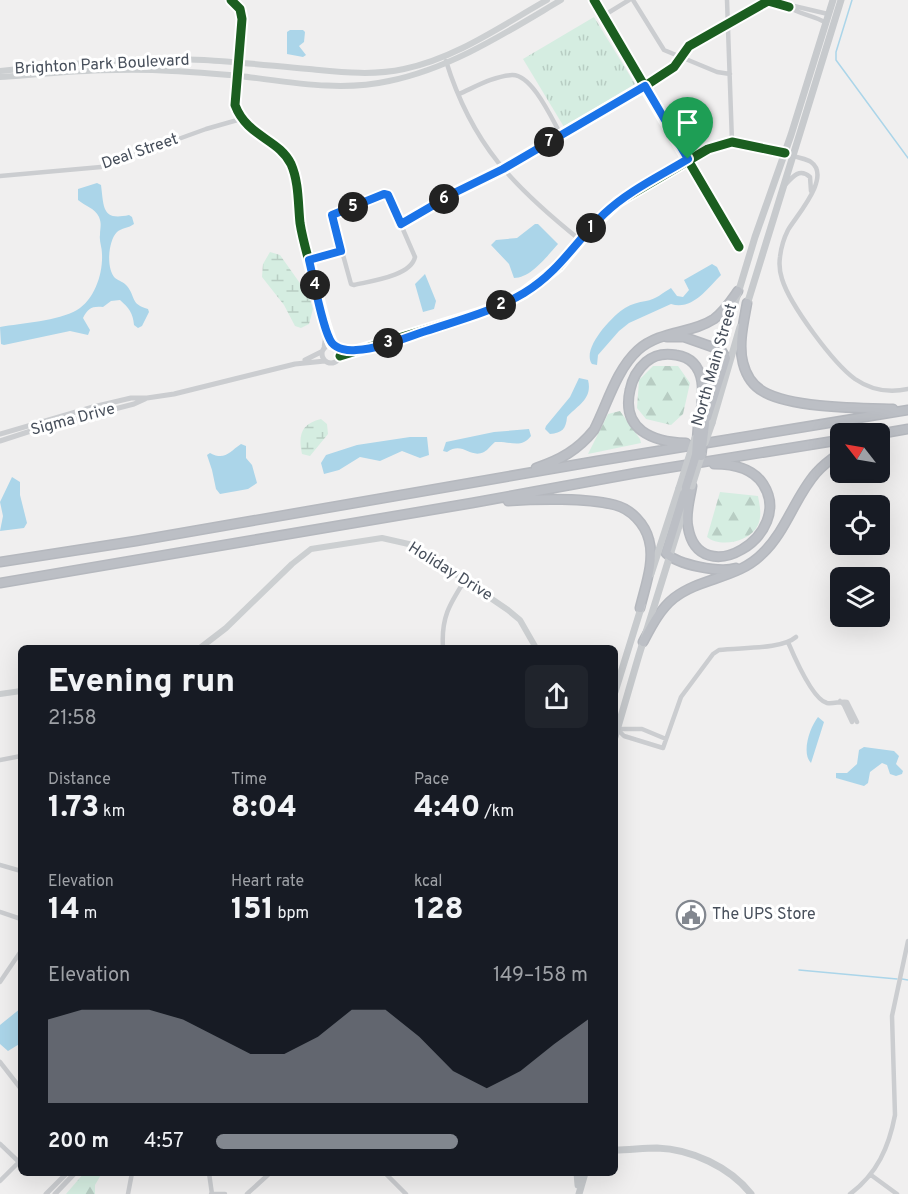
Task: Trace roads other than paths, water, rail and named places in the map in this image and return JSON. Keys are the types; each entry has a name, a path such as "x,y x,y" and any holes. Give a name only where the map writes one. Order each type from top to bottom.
{"highway":[{"path":"500,479 551,463 579,447 594,430 626,365 638,351 653,340 715,318 738,291"},
{"path":"747,303 743,324 742,361 753,384 762,391 776,397 814,404 908,410"},
{"path":"653,340 684,337 721,350 726,358 703,424 666,553 670,557 718,570 730,570 745,565 764,553"},
{"path":"701,456 703,424 703,396 699,371 682,356 658,355 646,362 636,373 628,396 629,409 636,426 644,433 662,440 711,443"},
{"path":"0,562 908,410"},
{"path":"890,433 908,429"},
{"path":"0,583 830,442"},
{"path":"642,642 665,606 675,598 698,585 749,566 764,553 774,541 815,474 830,461"},
{"path":"680,466 731,465 754,473 766,490 768,501 768,513 757,538 736,554 725,557 713,556 701,550 692,540 687,526 686,487"},
{"path":"472,503 536,499 598,503 625,509 638,519 649,540 649,571 640,608"}],"main road":[{"name":"Brighton Park Boulevard","path":"0,71 133,60 204,60 351,74 402,69 445,56 547,0"},
{"name":"Brighton Park Boulevard","path":"0,77 134,69 237,76 314,85 349,86 388,81 447,64 561,0"},
{"name":"North Main Street","path":"721,350 755,237 785,153 833,0"},
{"name":"North Main Street","path":"703,424 747,303 841,0"},
{"path":"820,68 819,60 829,27 827,18"},
{"path":"802,98 811,101"},
{"path":"785,153 794,156"},
{"path":"618,682 640,608 686,487 701,456"},
{"name":"Holiday Drive","path":"204,645 226,628 291,564 311,549 382,538 413,545 508,610 520,620 534,645"},
{"path":"618,725 670,557"},
{"path":"0,694 18,691"},
{"path":"618,1150 659,1148 683,1152 707,1160 731,1174 751,1194"},
{"path":"577,1176 579,1194"},
{"path":"579,1194 584,1176"}],"street":[{"path":"231,0 240,9 242,19 235,105 247,126 281,152 291,163 301,225 326,330 332,344 339,348 356,350"},
{"path":"594,0 739,247"},
{"path":"603,16 631,0 664,50 717,72 730,74"},
{"path":"727,0 732,142"},
{"path":"401,224 456,192 503,169 645,86 674,67 689,46 768,1 817,17 827,18"},
{"path":"789,7 794,6 827,18"},
{"path":"445,56 479,137 503,169 538,206 580,240"},
{"path":"459,94 491,80 514,74 526,79 541,99 561,135"},
{"name":"Deal Street","path":"0,176 101,167 206,129 241,119"},
{"path":"326,330 323,349 325,361 333,363 340,356 356,350 396,340 501,305 524,293 559,266 580,240 618,202 688,159 708,149 732,142 785,153"},
{"path":"794,156 812,162 818,179 815,189 788,231 780,256 782,279 790,297 823,344 855,379 883,390 897,392 908,390"},
{"path":"785,185 798,173 805,173 810,177 811,192 800,212"},
{"path":"384,194 388,195 415,257 408,268 389,277 354,285 348,279 341,251 332,215 384,194"},
{"path":"309,260 341,251"},
{"path":"323,349 332,344"},
{"path":"339,348 340,356"},
{"name":"Sigma Drive","path":"295,364 323,349"},
{"name":"Sigma Drive","path":"0,438 93,407 131,398 147,398 200,389 295,364 325,361"},
{"path":"443,645 444,618 465,580"},
{"path":"618,733 663,748 681,697 713,654 719,650 788,642 796,637"},
{"path":"788,642 818,697 829,703 840,701 849,704 854,722"},
{"path":"618,732 642,729 666,739"},
{"path":"0,760 18,757"},
{"path":"0,866 18,870"},
{"path":"0,912 18,918"},
{"path":"850,1194 871,1174 889,1143 895,1115 892,1016 908,941"},
{"path":"0,982 18,955"},
{"path":"0,1062 18,1084"},
{"path":"0,1144 18,1159"},
{"path":"0,1181 18,1163"},
{"path":"871,1174 897,1194"},
{"path":"46,1194 64,1176"},
{"path":"55,1194 72,1176"},
{"path":"128,1194 131,1176"},
{"path":"209,1176 212,1194 225,1194"},
{"path":"248,1194 267,1176"},
{"path":"388,1176 406,1194"}],"water":[{"path":"303,30 305,32 304,42 299,46 306,55 303,57 287,54 287,32"},
{"path":"97,183 101,185 104,206 109,214 132,217 134,224 114,236 109,262 115,278 127,286 138,305 148,309 149,312 142,326 138,328 134,325 130,311 120,300 111,301 103,307 91,308 85,315 83,318 90,330 88,335 70,331 1,344 0,327 69,314 89,299 97,285 102,261 100,222 95,211 78,200 78,189"},
{"path":"538,224 558,244 532,270 514,278 509,264 491,245 496,240 517,238"},
{"path":"712,264 717,267 721,275 699,297 686,304 671,304 629,323 598,355 597,365 592,364 590,358 594,342 619,312 633,304 653,299 671,288 677,296 683,297 689,290 684,280"},
{"path":"425,274 436,301 434,309 423,312 415,284"},
{"path":"579,378 588,380 589,387 586,397 567,417 563,430 550,434 545,429 546,426 570,397"},
{"path":"529,429 531,436 523,442 495,442 479,454 458,448 443,451 446,442 494,432"},
{"path":"410,437 427,437 429,455 420,458 402,451 380,461 360,457 339,470 324,474 321,463 326,455 357,445"},
{"path":"241,444 246,446 246,458 252,465 257,483 248,489 220,494 216,489 207,455 210,453 223,456"},
{"path":"12,477 20,482 20,495 27,523 24,528 0,531 3,516 0,502"},
{"path":"818,717 824,722 811,763 808,759 807,747 812,727"},
{"path":"864,747 894,751 899,756 896,764 903,771 902,774 896,776 890,774 887,765 882,763 870,772 868,783 864,786 836,778 836,773 847,773 857,764 859,750"},
{"path":"18,1010 18,1045 8,1051 0,1044 0,1025"}],"waterway":[{"path":"852,0 836,52 836,60 908,158"},
{"path":"799,970 897,979"},
{"path":"902,979 908,980"}],"place":[{"name":"The UPS Store","path":"691,915"}]}
